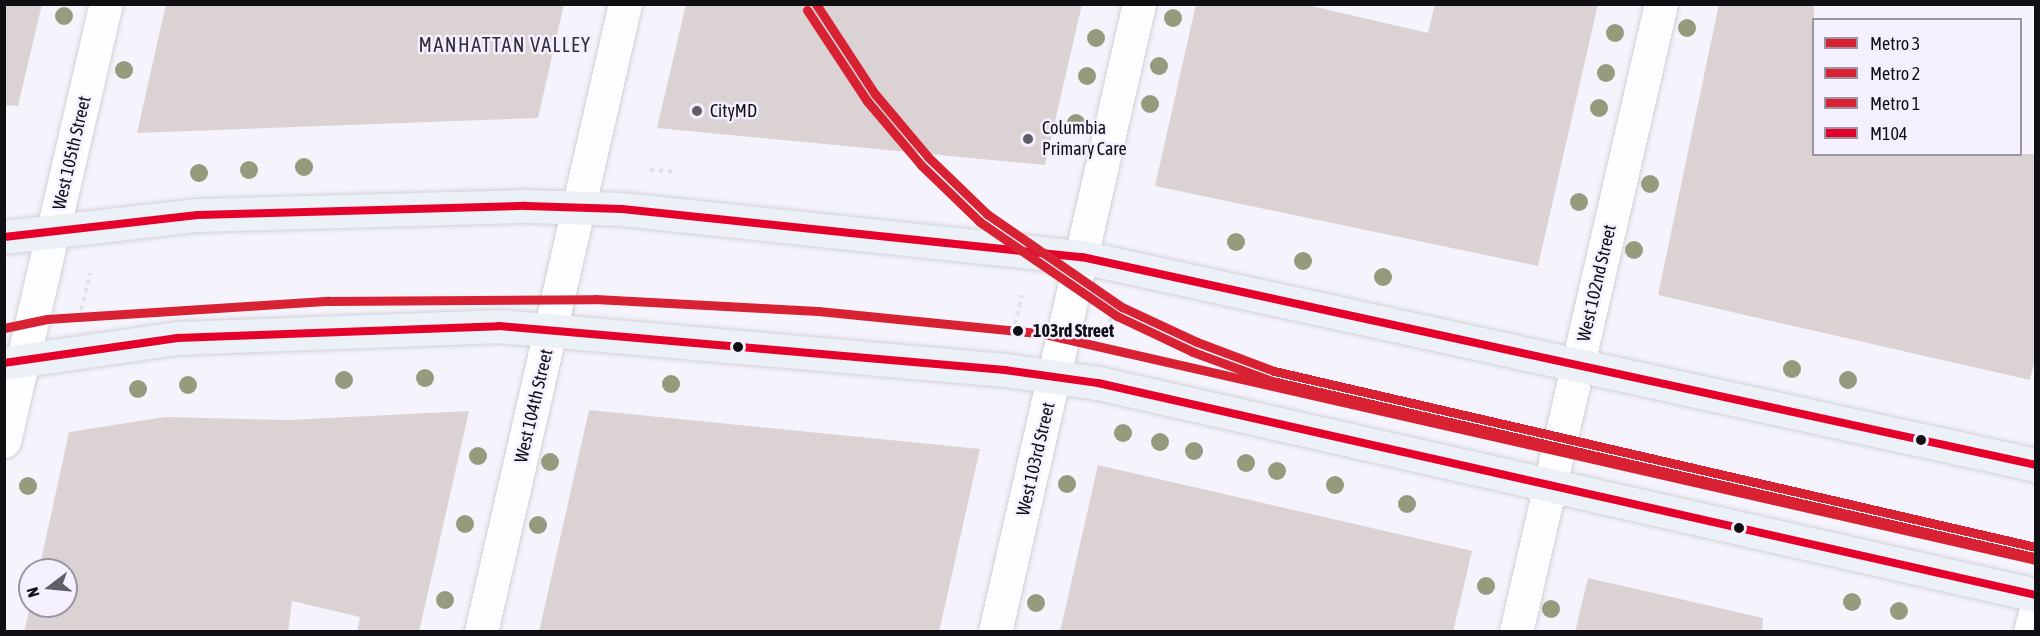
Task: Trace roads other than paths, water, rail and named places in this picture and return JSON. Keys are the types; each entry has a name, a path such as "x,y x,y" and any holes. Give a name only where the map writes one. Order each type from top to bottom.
{"main road":[{"path":"4,237 198,215 579,208 1082,257 1580,361 2036,465"},
{"path":"14,361 177,338 459,326 552,329 1055,376 1551,483 2036,595"}],"street":[{"name":"West 105th Street","path":"4,441 14,361 54,230 106,4"},
{"name":"West 104th Street","path":"481,632 625,4"},
{"name":"West 103rd Street","path":"995,632 1139,4"},
{"name":"West 102nd Street","path":"1516,632 1580,361 1660,4"},
{"path":"2030,632 2036,609"}],"metro line":[{"name":"3","path":"816,4 875,94 928,157 987,214 1122,307 1197,342 1274,371 2036,547"},
{"name":"2","path":"807,10 867,101 921,165 980,222 1117,316 1193,352 1272,381 2034,557"},
{"name":"1","path":"4,328 47,319 328,301 595,299 818,311 1040,333 2036,560"}],"place":[{"name":"CityMD","path":"697,111"},
{"name":"Columbia Primary Care","path":"1028,139"},
{"name":"103rd Street","path":"1018,331"}],"district":[{"name":"MANHATTAN VALLEY","path":"505,44"}]}
